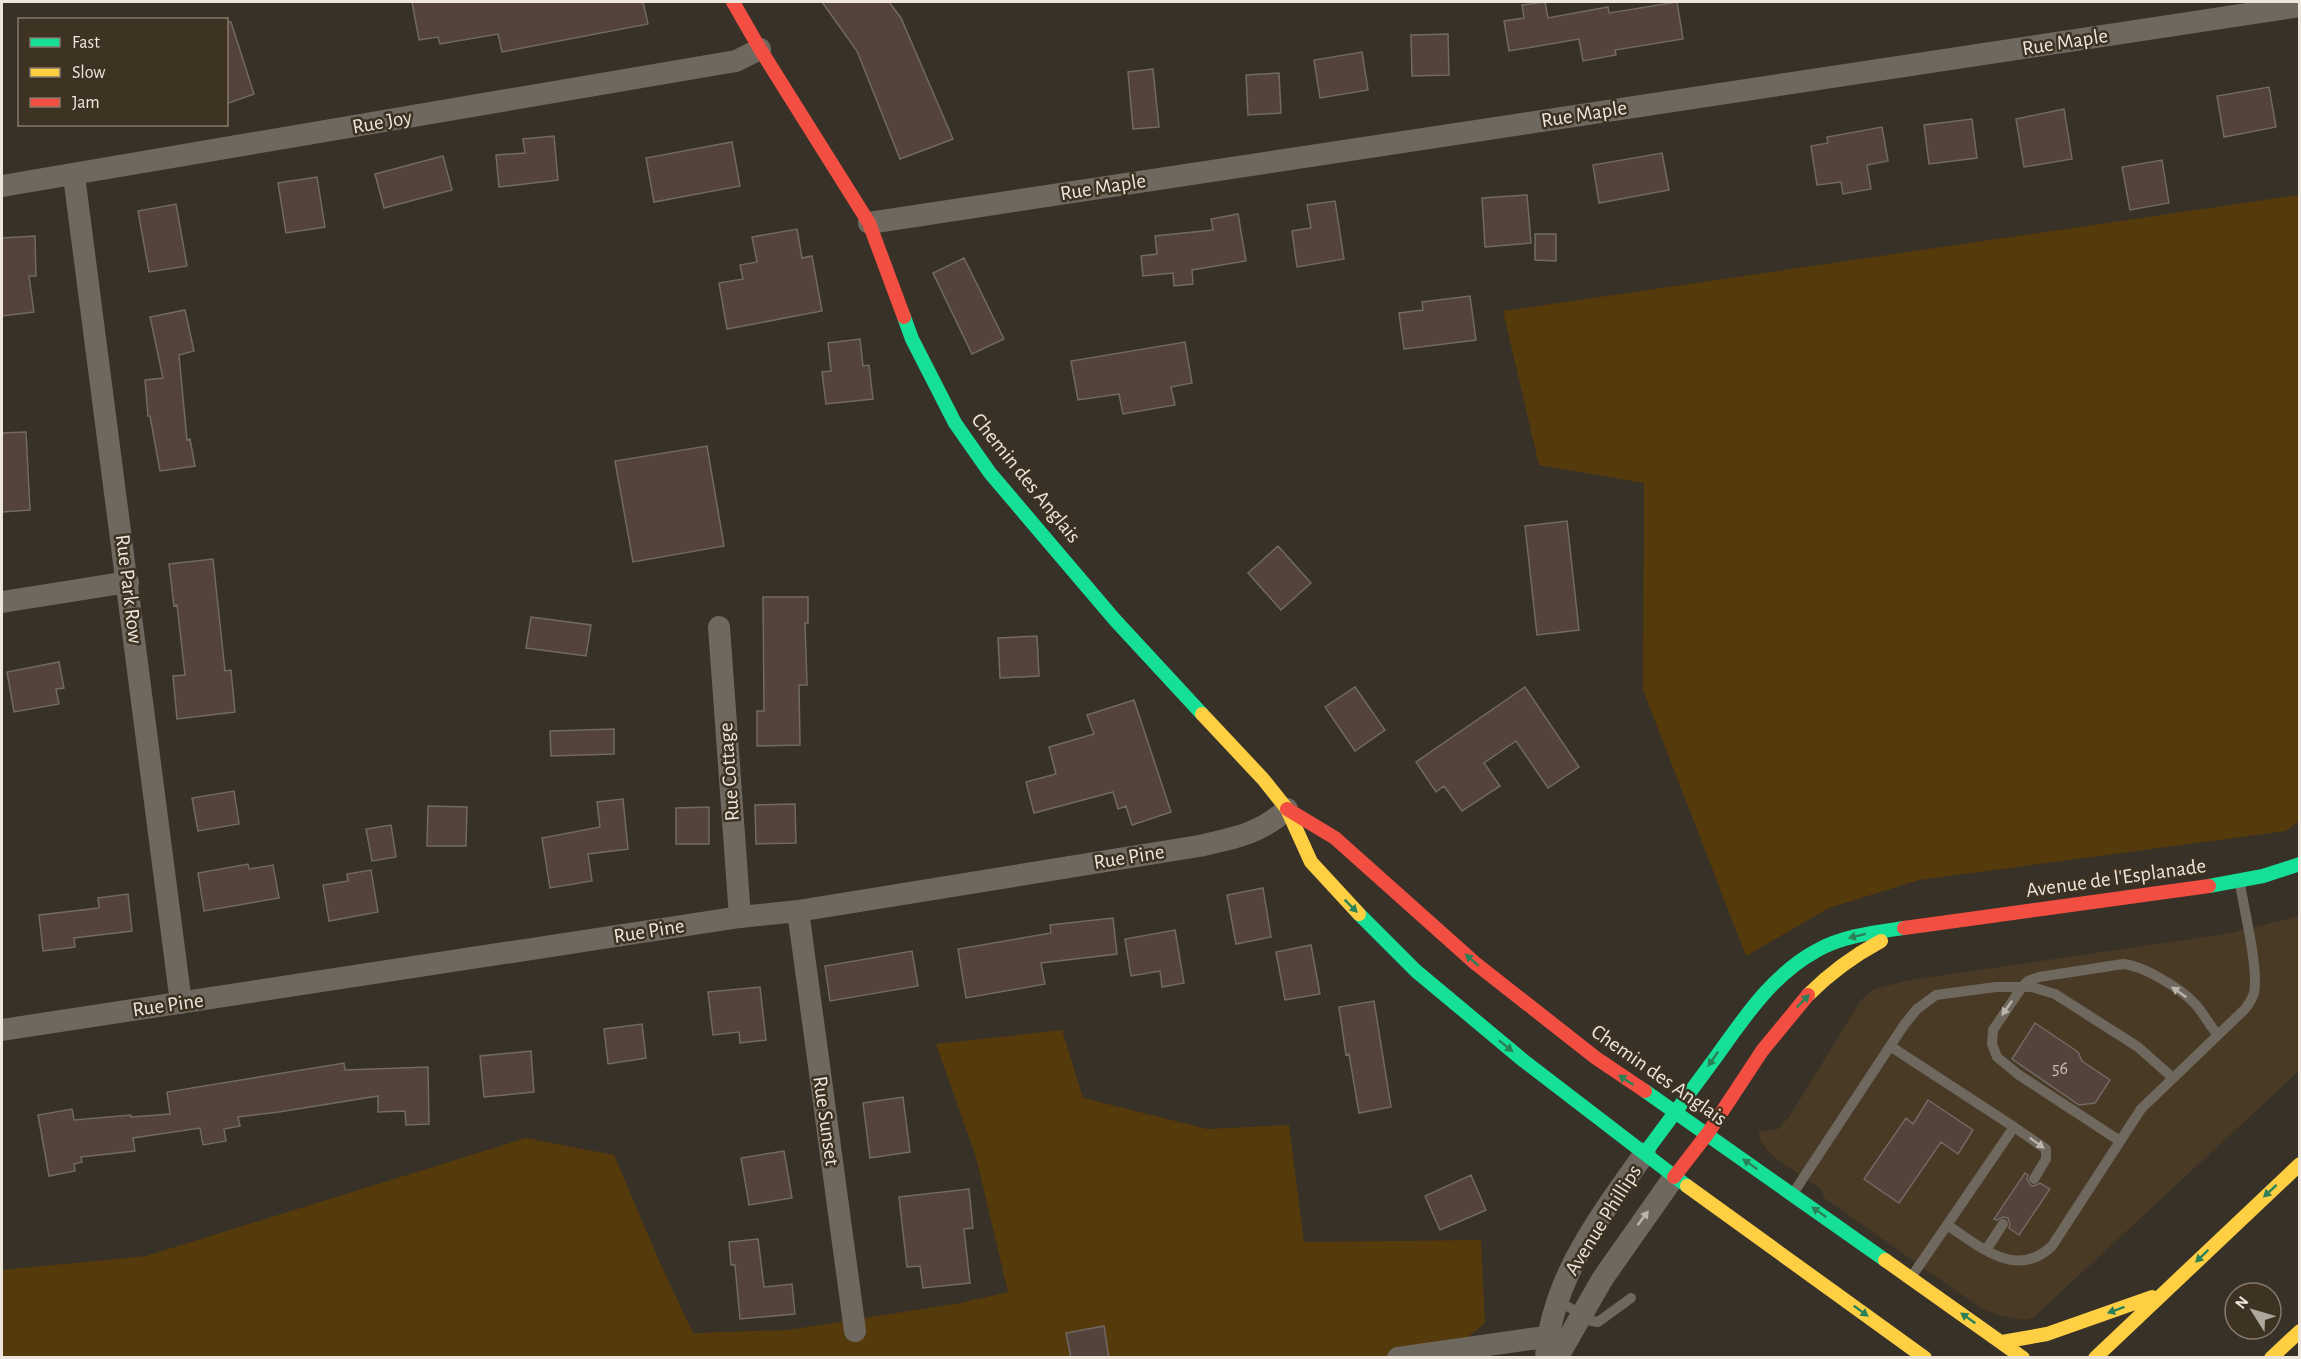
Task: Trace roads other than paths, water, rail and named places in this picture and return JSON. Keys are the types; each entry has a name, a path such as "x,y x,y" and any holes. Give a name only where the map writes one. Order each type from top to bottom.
{"main road":[{"name":"Chemin des Anglais","path":"733,2 869,223 912,339 955,423 978,457 1115,620 1263,779 1287,809 1311,862 1384,941 1487,1031 1674,1177 1925,1358"},
{"name":"Chemin des Anglais","path":"1287,809 1335,838 1475,963 1572,1040 2023,1358"},
{"name":"Avenue de l'Esplanade","path":"1645,1153 1752,1006 1778,978 1802,959 1830,944 1853,937 1936,924 2240,881 2300,864"},
{"name":"Avenue de l'Esplanade","path":"1674,1177 1707,1134 1778,1030 1803,1000 1831,974 1873,945 1903,932 1936,924"},
{"path":"2095,1358 2300,1164"},
{"path":"2002,1342 2047,1334 2163,1293"},
{"path":"2271,1358 2300,1330"}],"street":[{"name":"Rue Maple","path":"869,223 2300,6"},
{"name":"Rue Joy","path":"2,186 74,176 736,61 760,49"},
{"name":"Rue Park Row","path":"74,176 181,1003"},
{"path":"2,602 128,582"},
{"name":"Rue Cottage","path":"719,627 740,917"},
{"name":"Rue Pine","path":"2,1030 740,917 798,911 1199,846 1254,833 1270,824 1287,809"},
{"name":"Rue Sunset","path":"798,911 855,1331"},
{"name":"Avenue Phillips","path":"1554,1348 1557,1300 1581,1248 1645,1153"},
{"name":"Avenue Phillips","path":"1554,1348 1581,1315 1627,1241 1674,1177"},
{"path":"1398,1358 1554,1348"}],"lane":[{"path":"1947,1226 2002,1258 2020,1262 2043,1254 2062,1232 2141,1109 2245,1009 2252,999 2255,990 2254,974 2240,881"},
{"path":"2120,1141 2008,1068 1997,1057 1992,1044 1993,1030 2022,987 2028,981 2039,977 2123,964 2133,965 2156,975 2189,999 2218,1035"},
{"path":"1793,1194 1890,1046 1917,1009 1936,995 1988,988 2022,987 2055,994 2138,1047 2173,1078"},
{"path":"1890,1046 2046,1149 2046,1159 2034,1179"},
{"path":"1911,1278 2014,1127"},
{"path":"1986,1250 2003,1224"},
{"path":"1557,1300 1581,1315 1598,1322 1631,1298"}]}
